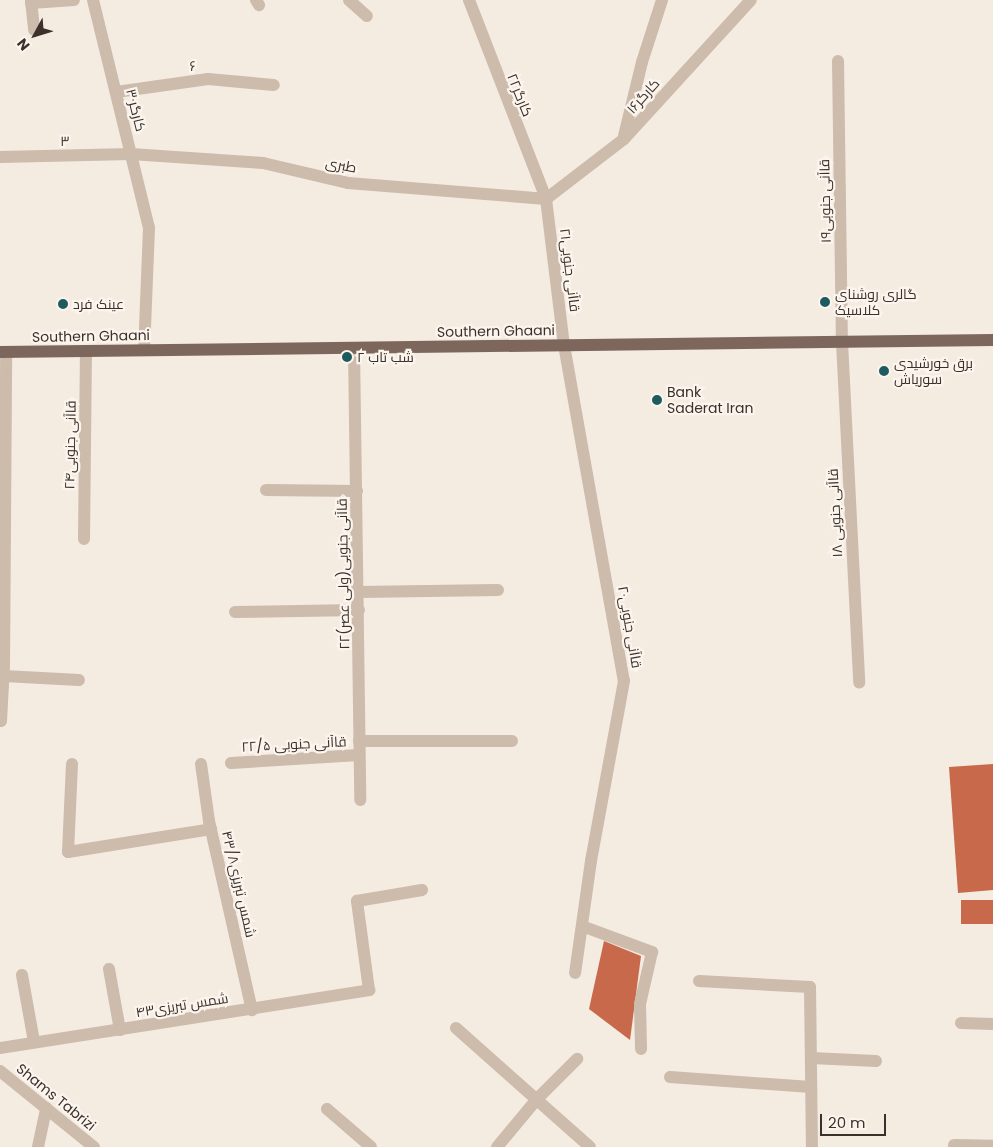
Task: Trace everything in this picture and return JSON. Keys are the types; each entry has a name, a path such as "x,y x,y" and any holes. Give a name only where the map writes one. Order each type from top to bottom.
{"main road":[{"name":"Southern Ghaani","path":"3,352 993,340"}],"street":[{"path":"34,30 31,1 74,0"},
{"name":"کارگر۳۰","path":"93,0 149,228 144,350"},
{"path":"349,0 367,16"},
{"name":"۲۲کارگر","path":"469,0 546,200"},
{"path":"624,139 642,62 662,0"},
{"name":"کارگر۱۶","path":"546,200 624,139 751,0"},
{"name":"قاآنی جنوبی۱۹","path":"838,61 842,342"},
{"name":"۶","path":"116,92 208,80 274,85"},
{"name":"طبری","path":"131,154 263,164 348,183 546,200"},
{"name":"۳","path":"0,157 131,154"},
{"name":"قاآنی جنوبی۲۱","path":"546,200 564,345"},
{"name":"قاآنی جنوبی ۱۸","path":"842,342 859,683"},
{"name":"۲۰قاآنی جنوبی","path":"564,345 624,682 575,973"},
{"name":"۲۲قاآنی جنوبی(ولی عصر)","path":"354,348 359,610 360,800"},
{"name":"۲۴قاآنی جنوبی","path":"84,539 86,351"},
{"path":"1,721 4,676 3,352"},
{"path":"266,490 357,491"},
{"path":"358,592 498,590"},
{"path":"235,612 359,610"},
{"path":"4,676 79,680"},
{"path":"359,741 512,741"},
{"name":"قاآنی جنوبی ۲۲/۵","path":"231,763 359,755"},
{"path":"72,764 68,852 211,829"},
{"name":"شمس تبریزی۴۳/۸","path":"201,764 211,829 252,1010"},
{"name":"شمس تبریزی۴۳","path":"0,1048 252,1010 369,990 357,901 422,890"},
{"path":"582,926 652,952 640,1004 641,1049"},
{"path":"109,970 120,1030"},
{"path":"22,975 34,1042"},
{"path":"699,981 810,987 812,1147"},
{"path":"961,1023 993,1024"},
{"path":"456,1028 590,1147"},
{"path":"811,1058 876,1061"},
{"path":"497,1147 537,1098 577,1059"},
{"name":"Shams Tabrizi","path":"0,1071 94,1147"},
{"path":"670,1077 811,1087"},
{"path":"38,1147 46,1108"},
{"path":"327,1109 371,1147"},
{"path":"954,1145 993,1146"}],"building":[{"path":"993,764 993,890 958,893 949,767"},
{"path":"961,900 993,900 993,924 961,924"},
{"path":"604,941 641,956 630,1040 589,1009"}],"place":[{"name":"گالری روشنای کلاسیک","path":"825,302"},
{"name":"عینک فرد","path":"63,304"},
{"name":"شب تاب ۲","path":"347,357"},
{"name":"برق خورشیدی سوریاش","path":"884,371"},
{"name":"Bank Saderat Iran","path":"657,400"}]}
